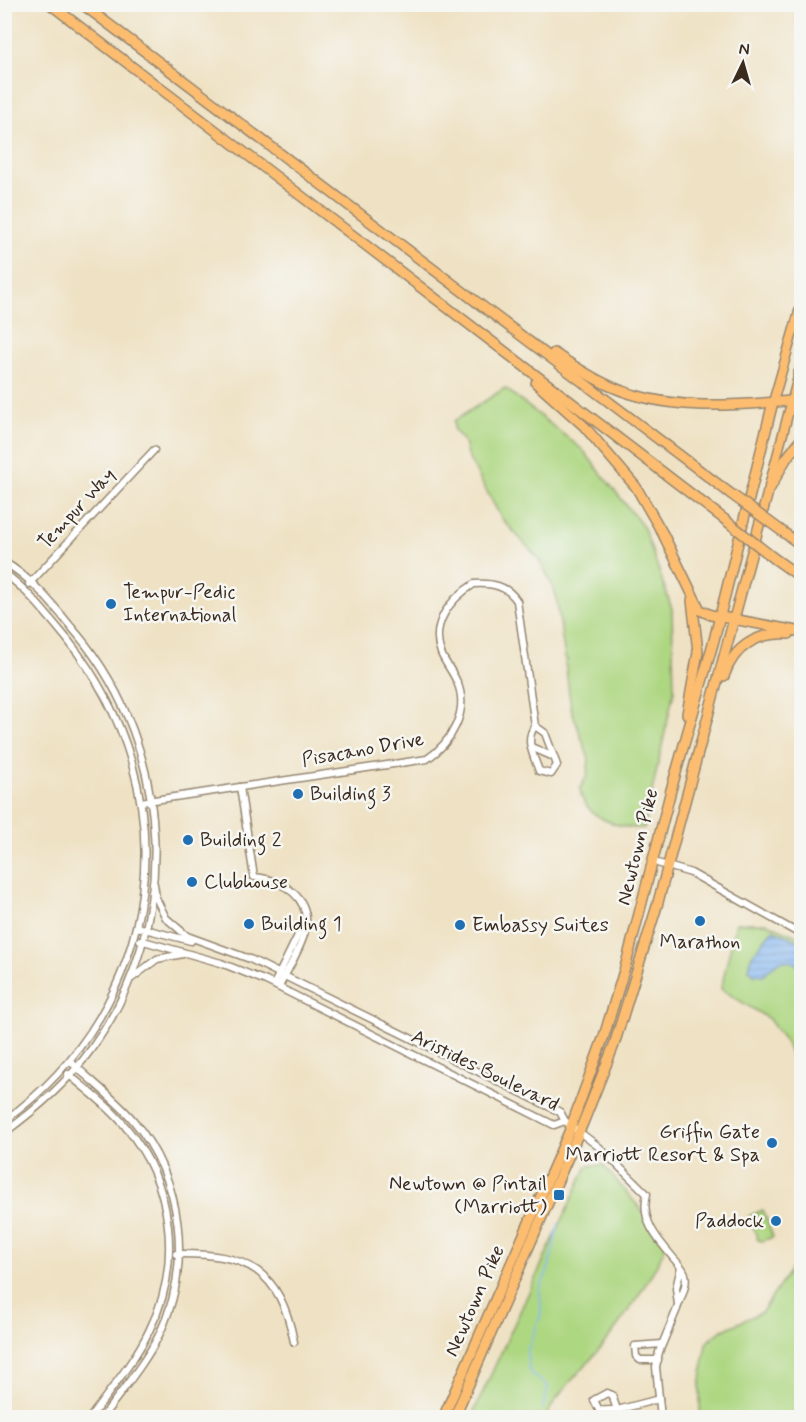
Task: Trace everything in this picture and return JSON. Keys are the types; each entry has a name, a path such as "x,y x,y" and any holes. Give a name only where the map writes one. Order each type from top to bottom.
{"highway":[{"path":"50,4 801,578"},
{"path":"82,4 801,546"},
{"path":"489,311 587,374 627,392 682,404 796,401"},
{"path":"490,341 584,426 622,469 663,534 700,610 720,617 801,633"},
{"path":"798,374 801,391"},
{"name":"Newtown Pike","path":"454,1418 572,1126 623,975 671,790 720,617 773,402"},
{"path":"768,492 801,438"},
{"name":"Newtown Pike","path":"443,1418 572,1126 614,1046 639,969 668,865 768,492"},
{"path":"779,529 801,539"},
{"path":"671,790 697,664 696,628 690,592"},
{"path":"699,750 732,657 747,644 763,636 801,633"}],"main road":[{"name":"Newtown Pike","path":"773,402 801,301"},
{"name":"Newtown Pike","path":"768,492 796,401 801,362"}],"street":[{"name":"Tempur Way","path":"24,589 154,450"},
{"path":"4,562 32,582 94,655 123,707 140,750 151,801 155,851 154,884 143,941 128,984 105,1028 70,1076 33,1112 4,1133"},
{"path":"4,573 24,589 82,658 113,712 133,762 141,802 146,863 134,939 108,1004 63,1069 31,1101 4,1121"},
{"name":"Pisacano Drive","path":"141,802 427,759 436,753 453,732 461,708 458,683 442,656 437,634 447,608 474,584 493,584 503,588 517,601 535,726"},
{"path":"113,712 123,707"},
{"path":"535,726 545,733 554,757 556,769 551,774 543,773 531,747 529,738 535,726"},
{"path":"531,747 554,757"},
{"path":"240,787 254,877 289,888 304,904 305,932 276,986"},
{"path":"654,862 691,873 800,934"},
{"name":"Aristides Boulevard","path":"154,884 160,908 173,926 188,936 282,974 560,1112 572,1126"},
{"name":"Aristides Boulevard","path":"137,927 218,948"},
{"name":"Aristides Boulevard","path":"134,939 199,956 276,986 554,1125 572,1126"},
{"name":"Aristides Boulevard","path":"128,984 142,969 157,959 181,954 199,956"},
{"path":"70,1061 125,1111 155,1153 174,1200 179,1254 174,1294 159,1334 145,1358 102,1418"},
{"path":"63,1069 118,1118 144,1153 162,1195 169,1227 169,1255 163,1297 149,1333 90,1418"},
{"path":"572,1126 647,1194 645,1216 651,1230 685,1272 686,1283 658,1360 656,1381 661,1418"},
{"path":"169,1255 221,1256 245,1263 261,1273 283,1299 294,1342"},
{"path":"658,1360 640,1360 636,1356 634,1346 662,1344"},
{"path":"617,1410 659,1399"}],"green space":[{"path":"505,388 583,450 644,528 672,609 674,691 644,828 614,824 604,820 588,807 583,799 580,789 587,776 589,759 571,708 565,662 568,660 565,658 556,595 537,557 502,519 468,457 463,440 454,430 454,421"},
{"path":"736,923 767,923 801,938 801,1082 786,1043 769,1019 721,989"},
{"path":"603,1165 668,1241 654,1270 618,1326 563,1391 546,1417 471,1418 587,1166"},
{"path":"763,1210 773,1237 762,1241 758,1240 749,1216"},
{"path":"801,1254 801,1417 700,1417 700,1388 706,1343 721,1331 762,1312"}],"water":[{"path":"773,930 801,942 801,968 791,961 781,961 772,966 764,975 754,974 749,969 752,955"}],"waterway":[{"path":"543,1408 548,1386 533,1376 529,1369 527,1352 541,1314 540,1289 549,1267 559,1223"}],"place":[{"name":"Tempur-Pedic International","path":"111,604"},
{"name":"Building 3","path":"298,794"},
{"name":"Building 2","path":"188,840"},
{"name":"Clubhouse","path":"192,882"},
{"name":"Marathon","path":"700,921"},
{"name":"Building 1","path":"249,924"},
{"name":"Embassy Suites","path":"460,925"},
{"name":"Griffin Gate Marriott Resort & Spa","path":"772,1143"},
{"name":"Newtown @ Pintail (Marriott)","path":"559,1195"},
{"name":"Paddock","path":"776,1221"}]}
